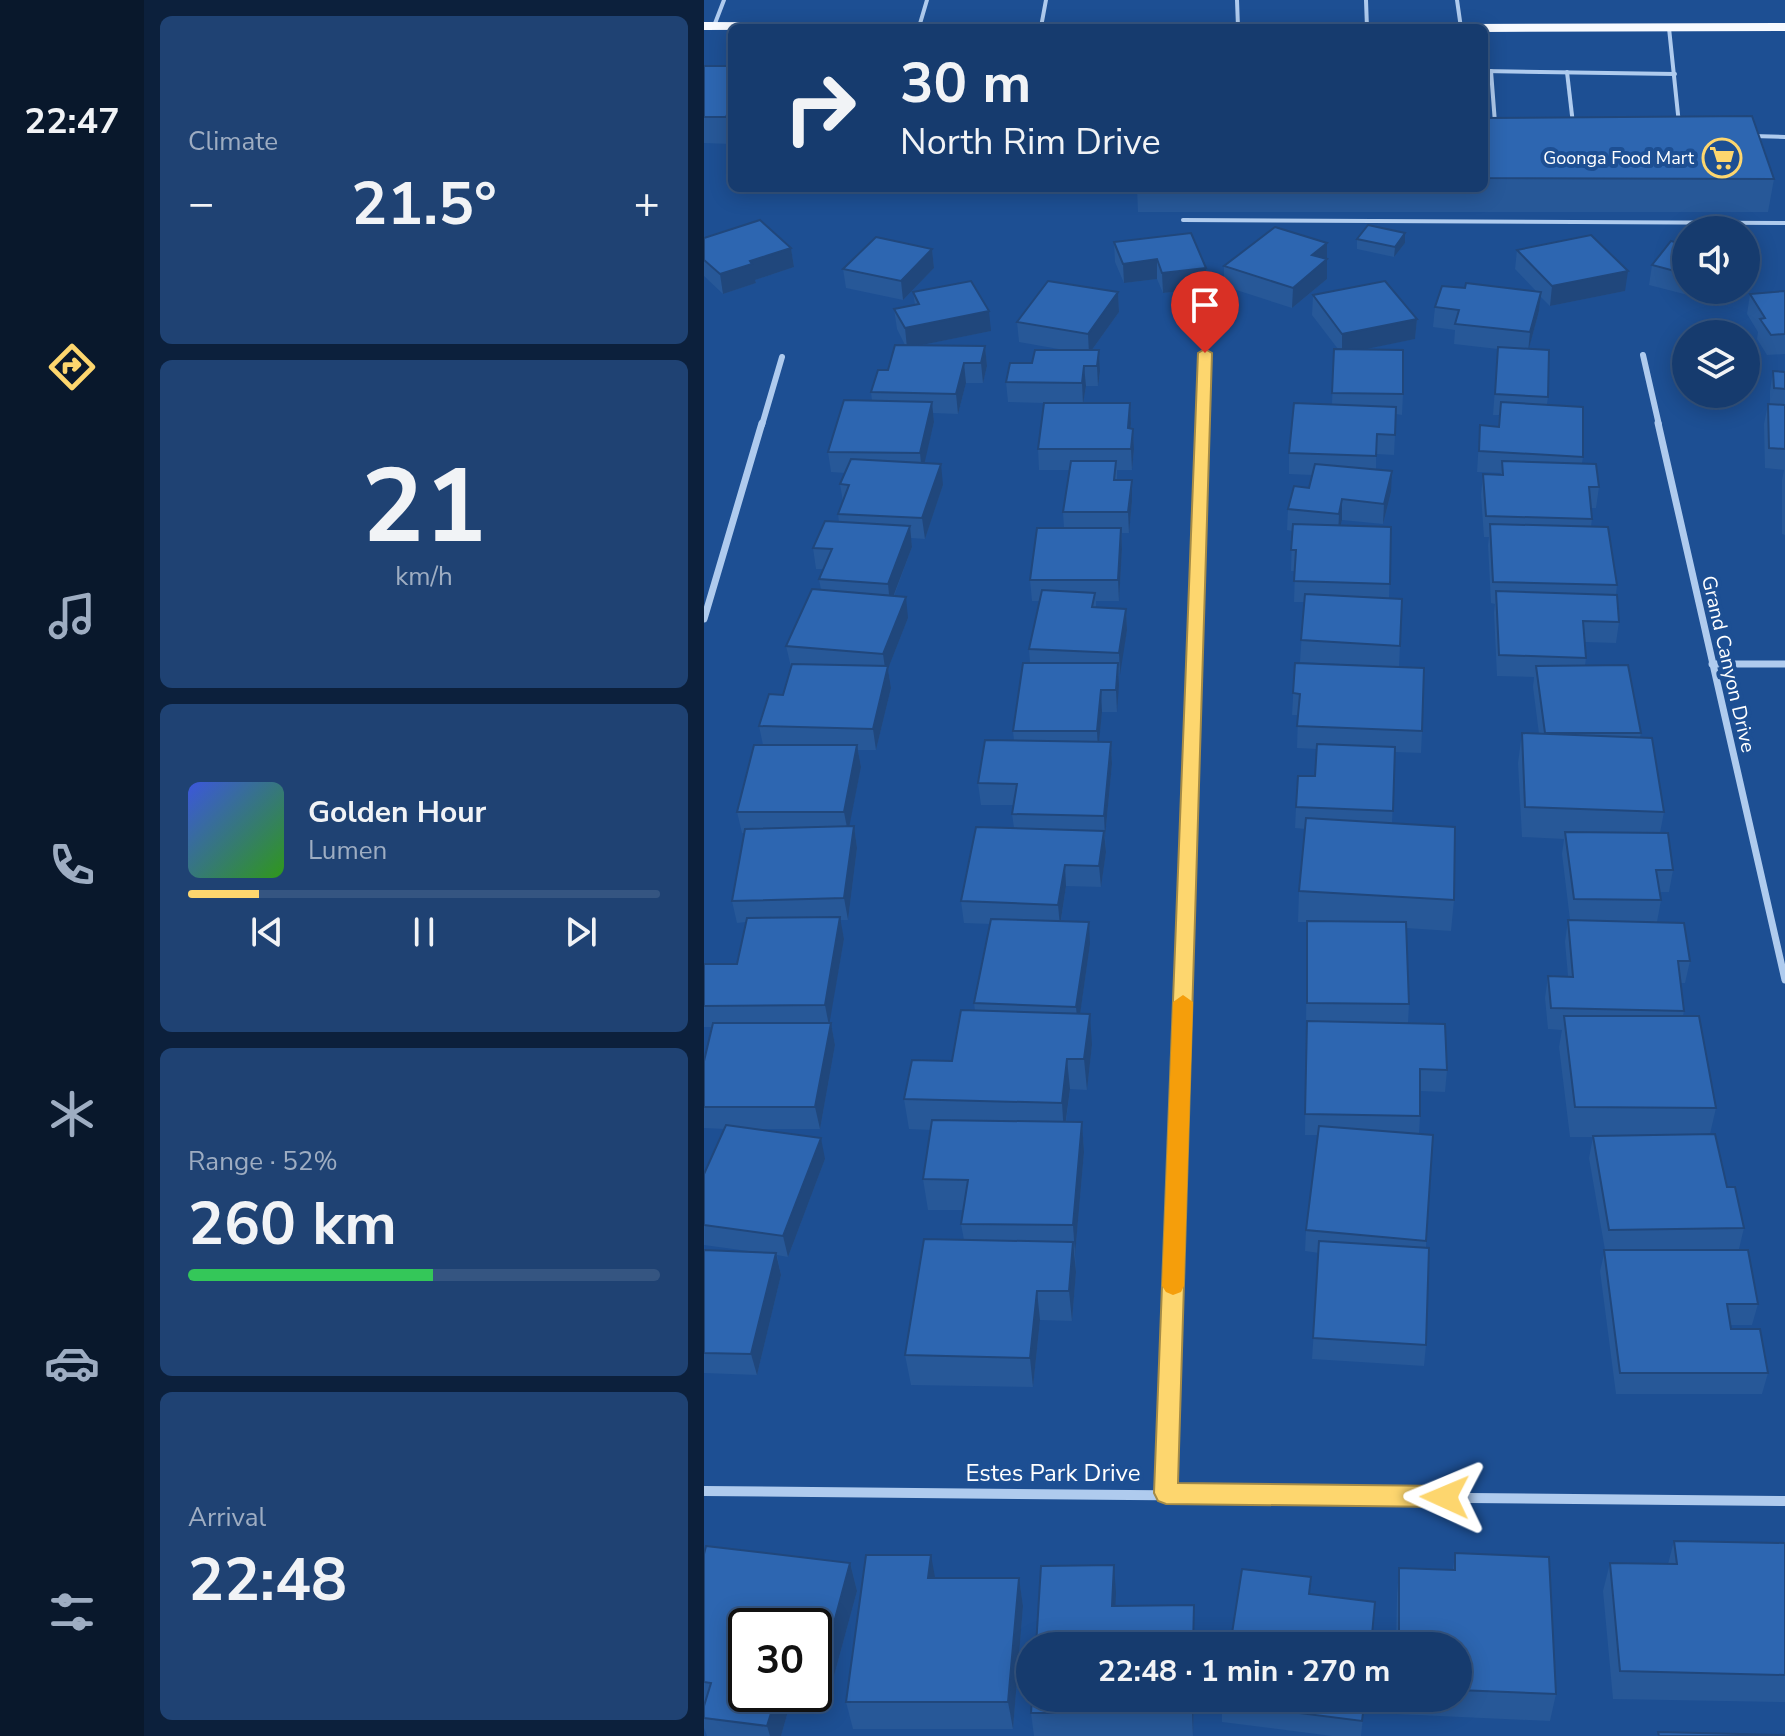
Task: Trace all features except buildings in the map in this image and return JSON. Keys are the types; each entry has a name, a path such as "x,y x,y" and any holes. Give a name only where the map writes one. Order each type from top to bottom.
{"main road":[{"path":"1488,28 1785,27"}],"street":[{"path":"1166,1493 1205,353"},
{"name":"Grand Canyon Drive","path":"1643,355 1785,980"},
{"path":"704,616 782,357"},
{"path":"1712,664 1785,664"},
{"name":"Estes Park Drive","path":"704,1491 1785,1501"}],"lane":[{"path":"709,26 724,0"},
{"path":"920,24 927,0"},
{"path":"1042,24 1046,0"},
{"path":"1237,0 1238,24"},
{"path":"1366,0 1367,24"},
{"path":"1457,0 1463,24"},
{"path":"1669,28 1680,135"},
{"path":"1496,131 1491,71 1675,74"},
{"path":"1567,72 1574,133"},
{"path":"1740,136 1785,137"},
{"path":"1183,220 1785,223"}],"slow traffic":[{"path":"1173,1286 1183,1002"}],"place":[{"name":"Goonga Food Mart","path":"1722,158"}],"route":[{"path":"1205,353 1166,1493 1445,1497"}]}
